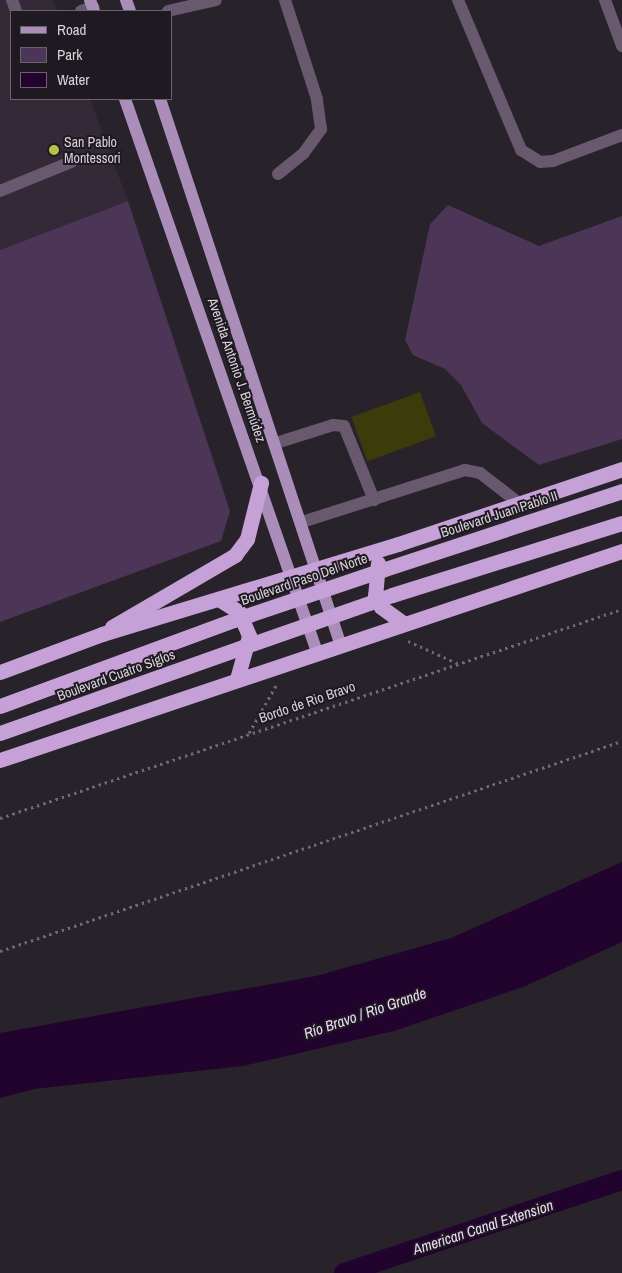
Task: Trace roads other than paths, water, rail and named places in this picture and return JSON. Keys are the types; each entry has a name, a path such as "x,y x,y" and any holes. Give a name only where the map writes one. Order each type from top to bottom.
{"highway":[{"path":"0,672 102,634 220,600 291,576 392,546 622,469"},
{"path":"102,634 132,612 235,556 251,526 261,483"},
{"name":"Boulevard Juan Pablo II","path":"385,569 622,491"},
{"name":"Boulevard Cuatro Siglos","path":"0,733 392,595 622,523"},
{"path":"392,546 375,568 374,595 381,607 403,623"},
{"path":"0,760 340,643 622,551"},
{"name":"Boulevard Paso Del Norte","path":"234,620 385,569"},
{"path":"220,600 239,612 249,636 237,679"},
{"name":"Boulevard Cuatro Siglos","path":"0,706 234,620"}],"main road":[{"name":"Avenida Antonio J. Bermúdez","path":"125,100 261,483 317,652"},
{"name":"Avenida Antonio J. Bermúdez","path":"160,100 276,443 340,643"}],"street":[{"path":"172,10 216,0"},
{"path":"278,174 303,154 321,129 317,99 285,0"},
{"path":"458,0 521,150 540,162 553,161 622,136"},
{"path":"605,0 622,46"},
{"path":"0,192 71,162"},
{"path":"276,443 333,425 344,426 374,500"},
{"path":"302,522 472,470 519,503"}],"water":[{"name":"Río Bravo / Rio Grande","path":"622,862 622,942 523,987 394,1031 243,1066 34,1089 0,1098 0,1033 316,976 451,938"}],"waterway":[{"name":"American Canal Extension","path":"344,1273 622,1180"}],"place":[{"name":"San Pablo Montessori","path":"54,150"}]}
